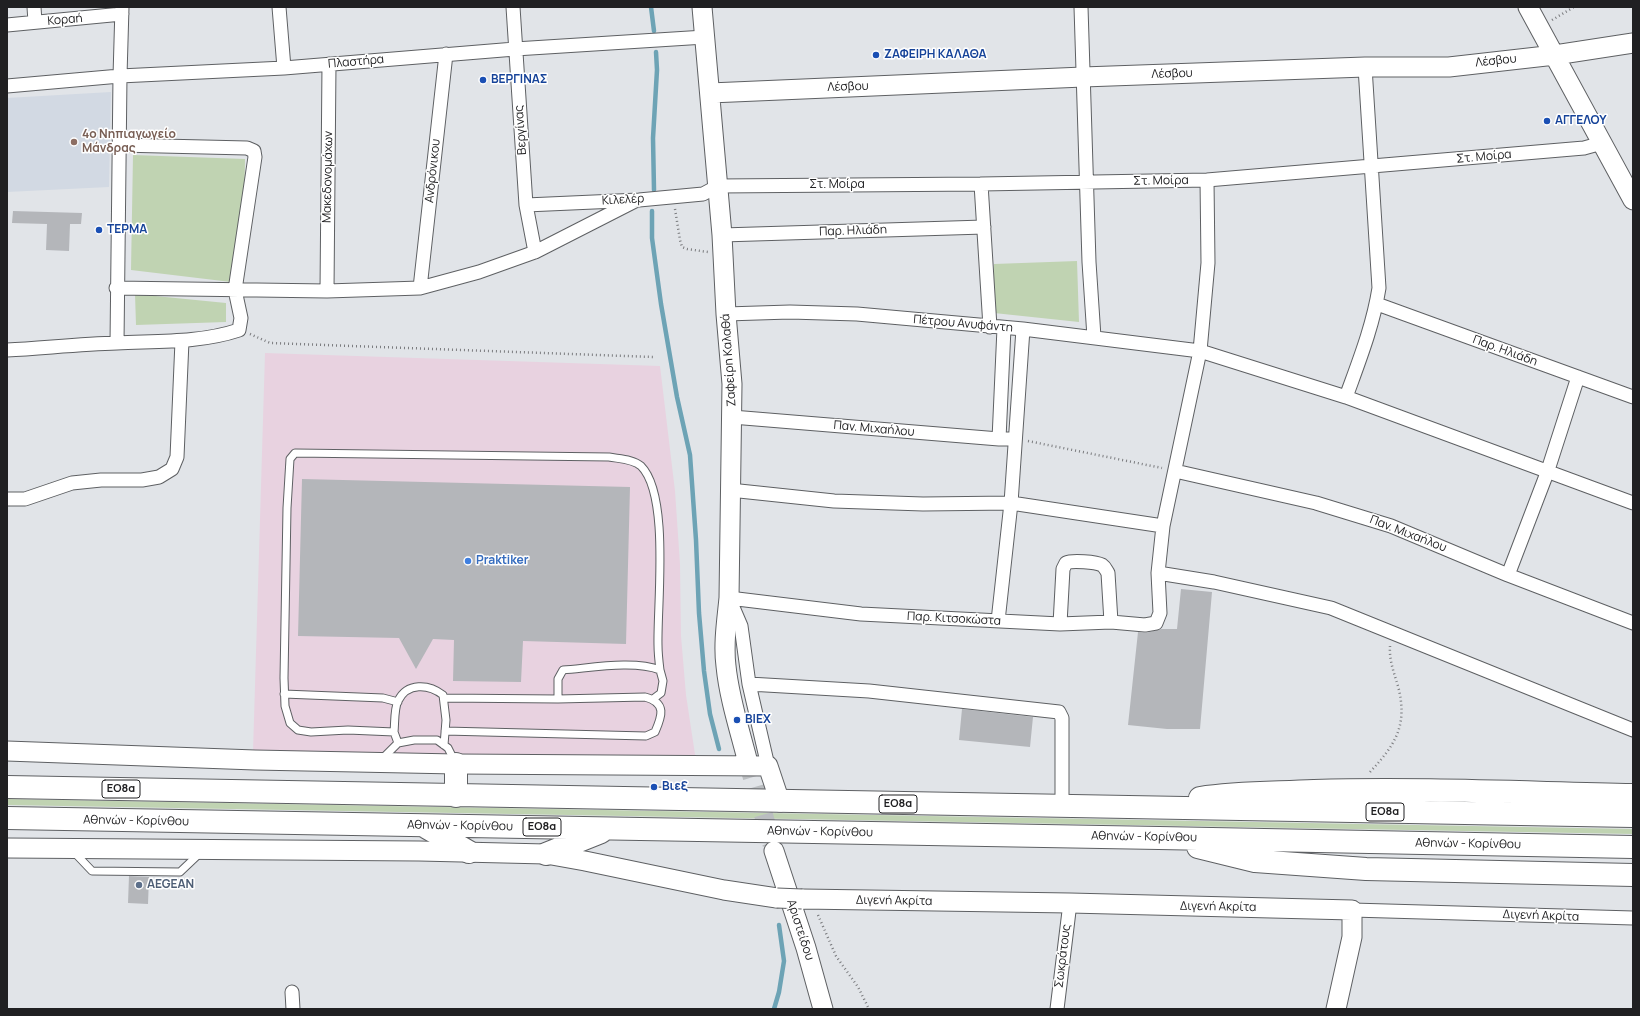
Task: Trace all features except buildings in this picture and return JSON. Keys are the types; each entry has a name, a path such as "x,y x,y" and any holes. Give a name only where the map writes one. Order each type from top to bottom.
{"highway":[{"path":"456,764 456,796"},
{"name":"ΕΟ8α","path":"7,787 780,802 1633,816"},
{"path":"1137,808 1224,794 1359,790 1633,795"},
{"name":"Αθηνών - Κορίνθου","path":"7,818 1633,847"},
{"path":"423,825 469,852"},
{"path":"546,854 611,829"},
{"path":"1159,838 1255,861 1366,869 1633,875"}],"street":[{"path":"34,7 35,22"},
{"path":"278,7 284,68"},
{"name":"Βεργίνας","path":"513,7 526,205 535,252"},
{"name":"Ζαφείρη Καλαθά","path":"702,7 724,254 726,314 732,384 729,598 726,622 726,664 730,692 747,759"},
{"path":"1081,7 1086,182 1094,337"},
{"path":"1528,7 1633,200"},
{"path":"117,343 116,288 122,11"},
{"name":"Κοραή","path":"7,25 122,11"},
{"name":"Πλαστήρα","path":"7,86 120,76 284,68 446,54 705,37"},
{"name":"Λέσβου","path":"710,93 1083,76 1365,67 1449,66 1554,55 1633,43"},
{"name":"Ανδρόνικου","path":"420,288 446,54"},
{"name":"Μακεδονομάχων","path":"327,291 329,64"},
{"path":"1346,397 1377,304 1379,288 1365,67"},
{"name":"Στ. Μοίρα","path":"718,186 981,184 1207,180 1584,148 1602,143"},
{"path":"7,350 117,343 182,341 225,334 239,330 241,318 236,290 256,157 254,151 247,148 119,145"},
{"path":"1207,180 1208,263 1200,351 1163,526 1158,573 1214,582 1331,608 1633,730"},
{"path":"981,184 990,327"},
{"name":"Κιλελέρ","path":"526,205 674,197 703,194 718,186"},
{"path":"116,288 327,291 420,288 479,272 535,252 638,200"},
{"name":"Παρ. Ηλιάδη","path":"722,235 984,227"},
{"name":"Παρ. Ηλιάδη","path":"1377,304 1633,397"},
{"name":"Πέτρου Ανυφάντη","path":"726,314 790,312 857,314 1023,329 1200,351 1346,397 1547,473 1633,503"},
{"path":"999,439 1004,328"},
{"path":"998,620 1011,503 1023,329"},
{"path":"7,498 25,499 72,483 101,480 142,480 159,477 172,469 177,457 182,341"},
{"path":"1508,575 1547,473 1578,378"},
{"name":"Παν. Μιχαήλου","path":"732,417 999,439 1015,439"},
{"name":"Παν. Μιχαήλου","path":"1175,471 1316,503 1391,526 1508,575 1633,623"},
{"path":"730,490 834,501 923,504 1011,503 1163,526"},
{"path":"1060,624 1063,569 1066,563 1070,561 1100,564 1106,568 1108,573 1111,622"},
{"name":"Παρ. Κιτσοκώστα","path":"729,598 861,614 1060,624 1111,622 1145,625 1156,623 1160,613 1158,573"},
{"path":"729,598 741,626 749,684 768,766 780,802"},
{"path":"749,684 869,691 1059,712 1062,718 1062,807"},
{"path":"7,752 379,763 768,766"},
{"name":"Διγενή Ακρίτα","path":"7,848 546,854 724,890 777,898 1070,903 1633,918"},
{"name":"Αριστείδου","path":"774,851 806,948 823,1009"},
{"name":"Σωκράτους","path":"1057,1009 1070,903"},
{"path":"1336,1009 1352,937 1352,910"},
{"path":"292,992 293,1009"}],"lane":[{"path":"394,732 348,730 311,732 298,730 290,723 285,706 284,694 287,508 290,459 295,453 601,457 634,461 641,467 653,486 658,517 660,564 658,646 660,670 663,681 662,693 653,699"},
{"path":"558,699 558,679 563,670 636,664 649,666 660,670"},
{"path":"398,744 394,732 398,702 406,691 416,686 435,688 444,695 444,745"},
{"path":"284,694 383,698 398,702"},
{"path":"444,698 558,699 645,697 653,699 659,705 662,716 655,732 646,736 445,731"},
{"path":"379,763 398,744 414,740 437,740 448,748 456,764"}],"path":[{"path":"1539,28 1574,7"},
{"path":"674,197 682,247 724,254"},
{"path":"239,330 270,343 653,357"},
{"path":"1015,439 1092,453 1175,471"},
{"path":"1359,790 1360,782 1387,754 1395,742 1400,730 1402,715 1399,691 1390,654 1391,632"},
{"path":"808,899 836,956 858,987 869,1009"}],"shaded area":[{"name":"4ο Νηπιαγωγείο Μάνδρας","path":"111,92 109,187 7,192 7,98"},
{"path":"265,353 660,366 675,491 680,564 681,636 686,695 696,761 253,752"}],"green space":[{"path":"133,155 245,159 244,218 231,282 131,270"},
{"path":"1077,261 1079,322 994,313 994,264"},
{"path":"135,294 226,303 226,322 136,325"},
{"path":"7,799 1633,829 1633,834 7,805"}],"waterway":[{"path":"651,7 654,31"},
{"path":"654,190 653,138 657,70 656,52"},
{"path":"652,211 652,238 661,304 677,397 690,455 699,613 704,671 710,714 719,749"},
{"path":"774,1009 779,992 784,961 779,925"}],"tunnel":[{"path":"747,759 772,844"}],"place":[{"name":"ΖΑΦΕΙΡΗ ΚΑΛΑΘΑ","path":"876,55"},
{"name":"ΒΕΡΓΙΝΑΣ","path":"483,80"},
{"name":"ΑΓΓΕΛΟΥ","path":"1547,121"},
{"name":"4ο Νηπιαγωγείο Μάνδρας","path":"74,142"},
{"name":"ΤΕΡΜΑ","path":"99,230"},
{"name":"Praktiker","path":"468,561"},
{"name":"ΒΙΕΧ","path":"737,720"},
{"name":"Βιεξ","path":"654,787"},
{"name":"AEGEAN","path":"139,885"}]}
